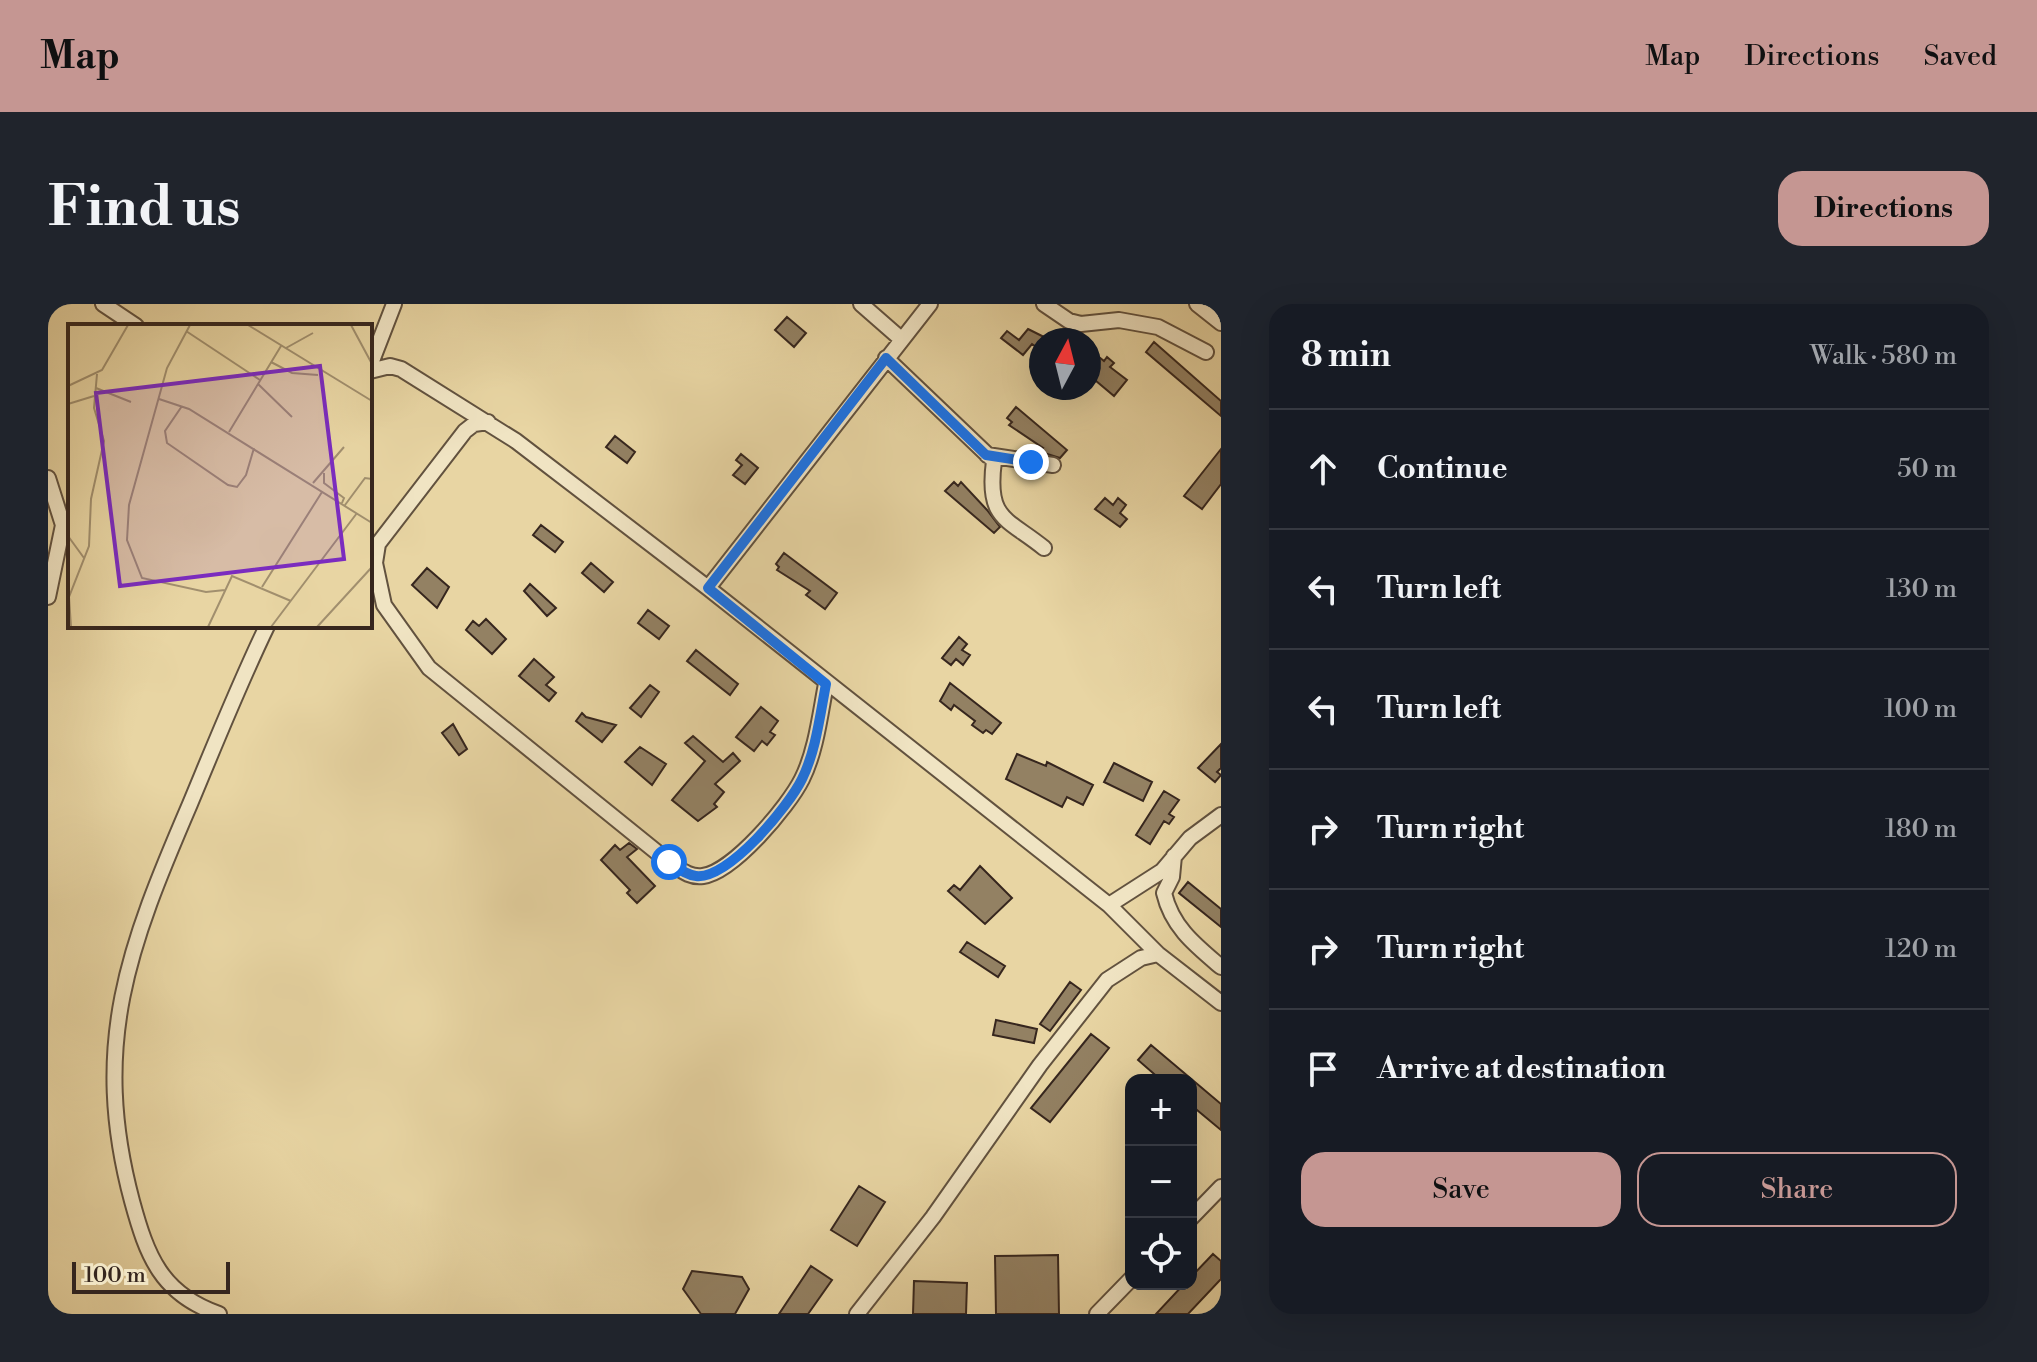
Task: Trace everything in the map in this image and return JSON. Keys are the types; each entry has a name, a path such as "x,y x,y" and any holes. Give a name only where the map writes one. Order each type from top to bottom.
{"street":[{"path":"103,304 133,324"},
{"path":"372,364 394,304"},
{"path":"861,304 901,339"},
{"path":"708,588 930,304"},
{"path":"1044,304 1069,321 1081,324 1119,320 1158,327 1206,352"},
{"path":"1197,304 1221,323"},
{"path":"886,358 994,461 991,481 1001,515 1012,528 1044,548"},
{"path":"372,369 390,366 401,369 488,422 708,588 1109,905 1158,954 1221,1003"},
{"path":"488,422 474,424 465,431 378,544 375,563 384,605 429,668 669,862 699,877 713,874 733,862 769,822 801,781 810,758 826,684"},
{"path":"986,455 1053,465"},
{"path":"48,478 63,525 48,597"},
{"path":"219,1314 170,1286 152,1260 127,1181 116,1123 113,1083 115,1038 128,962 149,901 266,628"},
{"path":"1109,905 1162,871 1190,838 1221,815"},
{"path":"1175,856 1172,877 1164,893 1169,914 1181,931 1221,967"},
{"path":"857,1314 933,1217 1026,1085 1107,980 1141,958 1158,954"},
{"path":"1197,1212 1221,1187"},
{"path":"1097,1314 1125,1285"}],"building":[{"path":"787,317 806,333 794,347 775,330"},
{"path":"1029,330 1029,348 1023,355 1001,338 1007,331 1019,340"},
{"path":"1154,342 1221,401 1221,416 1146,352"},
{"path":"1107,357 1114,363 1110,367 1127,380 1114,396 1101,385 1101,359 1104,361"},
{"path":"1016,407 1067,450 1060,458 1040,451 1043,448 1009,425 1012,422 1007,418"},
{"path":"615,436 635,452 627,463 606,447"},
{"path":"1221,449 1221,484 1202,509 1184,496"},
{"path":"741,454 758,468 745,484 733,475 742,465 736,460"},
{"path":"954,482 958,486 961,482 987,510 1000,527 994,533 945,491"},
{"path":"1105,498 1113,505 1118,498 1126,505 1120,513 1127,519 1120,527 1095,509"},
{"path":"541,525 563,542 555,552 533,535"},
{"path":"784,553 837,593 825,609 806,595 810,591 777,570 779,567 776,564"},
{"path":"591,563 613,582 604,592 582,573"},
{"path":"427,568 449,587 437,608 412,585"},
{"path":"530,584 556,608 547,616 524,591"},
{"path":"648,610 669,626 659,639 638,623"},
{"path":"486,619 506,639 492,654 466,630 473,621 479,626"},
{"path":"959,637 967,644 962,650 970,655 963,665 956,659 951,665 942,658"},
{"path":"696,650 738,684 730,695 687,661"},
{"path":"534,659 554,677 546,685 556,693 549,701 519,676"},
{"path":"950,683 1001,723 992,734 986,730 983,733 972,725 975,721 954,705 951,710 940,701"},
{"path":"650,685 659,692 641,717 630,708"},
{"path":"761,707 778,721 770,732 775,735 767,745 762,741 754,751 736,737"},
{"path":"582,713 586,717 616,725 602,742 576,721"},
{"path":"453,724 467,749 459,755 442,733"},
{"path":"693,736 723,762 733,753 740,761 715,784 724,792 714,804 717,807 698,821 672,800 705,761 685,743"},
{"path":"1221,744 1221,768 1217,772 1221,775 1215,782 1198,768"},
{"path":"640,747 666,764 652,785 625,762"},
{"path":"1017,754 1046,766 1047,762 1093,785 1083,805 1067,797 1062,807 1006,779"},
{"path":"1114,763 1152,782 1143,801 1104,782"},
{"path":"1164,791 1179,800 1169,814 1174,817 1169,824 1164,821 1150,844 1136,835"},
{"path":"629,843 637,849 627,857 655,886 637,903 627,893 630,890 601,860 615,845 620,850"},
{"path":"980,866 1012,898 985,924 948,891 954,885 960,890"},
{"path":"1188,882 1221,909 1221,927 1179,893"},
{"path":"967,942 1005,966 998,977 960,952"},
{"path":"1070,982 1081,990 1050,1031 1040,1024"},
{"path":"996,1020 1037,1029 1034,1043 993,1035"},
{"path":"1091,1034 1109,1048 1050,1122 1031,1108"},
{"path":"1151,1045 1185,1074 1154,1074 1138,1060"},
{"path":"1197,1084 1221,1104 1221,1130 1197,1110"},
{"path":"859,1186 885,1202 857,1246 831,1230"},
{"path":"1213,1254 1221,1261 1221,1279 1188,1314 1156,1314 1178,1290 1197,1290 1197,1271"},
{"path":"1058,1255 1059,1314 996,1314 995,1256"},
{"path":"811,1266 832,1280 808,1314 779,1314"},
{"path":"692,1271 742,1277 749,1289 735,1314 701,1314 683,1289"},
{"path":"914,1281 967,1283 966,1314 913,1314"}],"route":[{"path":"669,862 685,873 699,877 713,874 733,862 801,781 810,758 826,684 708,588 886,358 986,455 1031,462"}]}
